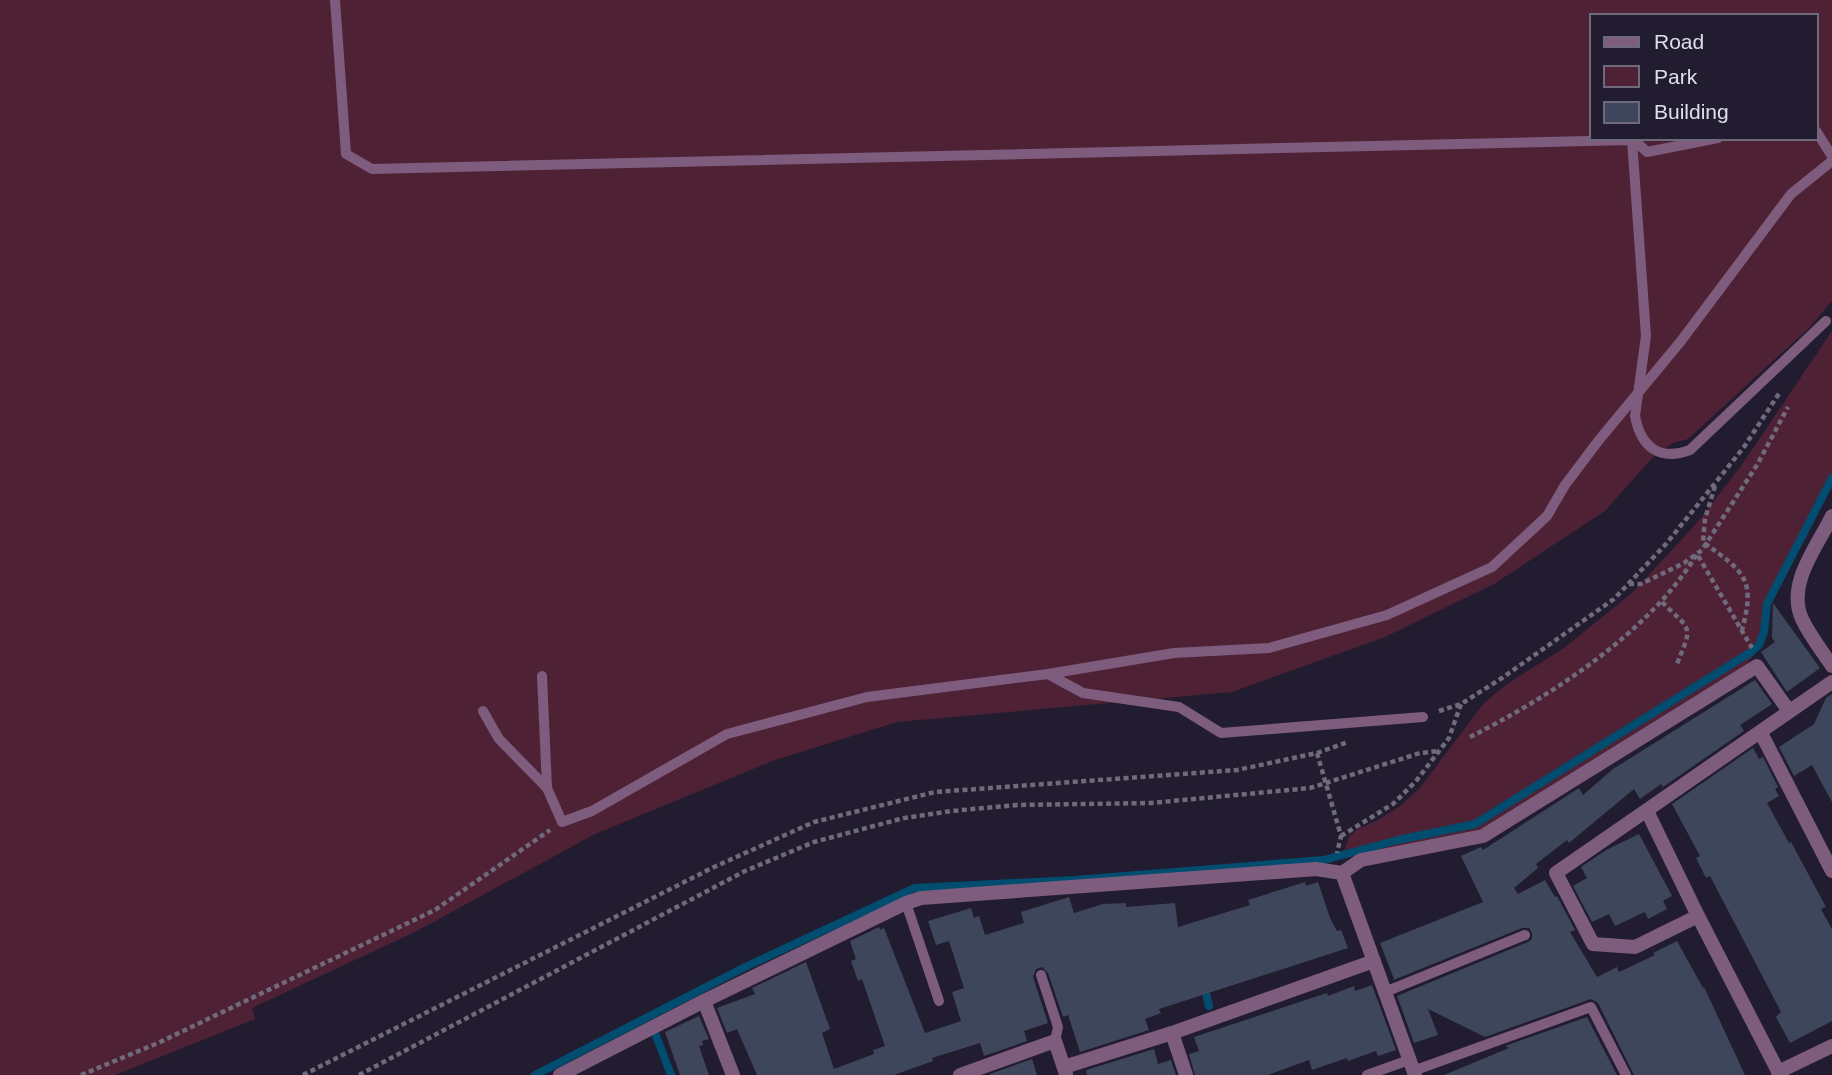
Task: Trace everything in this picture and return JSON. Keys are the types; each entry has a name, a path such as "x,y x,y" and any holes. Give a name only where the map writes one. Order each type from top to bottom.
{"street":[{"path":"1832,516 1827,537 1804,569 1798,587 1801,617 1832,666"},
{"path":"560,1075 704,1001 921,898 1316,869 1342,873 1361,860 1483,836 1758,666 1788,712"},
{"path":"1698,916 1635,947 1593,944 1556,873 1832,682"},
{"path":"1760,733 1832,871"},
{"path":"1647,811 1779,1073 1832,1046"},
{"path":"1342,873 1412,1068"},
{"path":"960,1075 1055,1041 1065,1071 1374,961"},
{"path":"704,1001 733,1075"},
{"path":"1172,1033 1186,1075"}],"lane":[{"path":"335,0 346,153 372,169 1590,140"},
{"path":"483,711 499,739 547,788 562,822 592,811 727,734 867,697 1048,674 1174,653 1269,648 1387,615 1492,567 1546,516 1565,485 1681,341 1791,194 1832,158 1818,134"},
{"path":"1632,140 1646,335 1635,416 1637,429 1645,442 1659,452 1675,456 1690,450 1826,321"},
{"path":"1633,140 1647,152 1708,140"},
{"path":"1048,674 1083,693 1179,707 1221,733 1423,717"},
{"path":"542,676 547,788"},
{"path":"906,903 939,1001"},
{"path":"1385,992 1525,935"},
{"path":"1041,975 1058,1027 1055,1041"},
{"path":"1367,1075 1412,1068 1591,1007 1626,1075"}],"path":[{"path":"1423,717 1461,704 1614,599 1666,544 1744,447 1781,389"},
{"path":"1470,737 1521,712 1574,676 1650,615 1706,544 1757,465 1788,407"},
{"path":"1716,482 1703,542 1745,578 1749,589 1741,631"},
{"path":"1628,584 1641,584 1697,554"},
{"path":"1697,554 1752,649"},
{"path":"1662,602 1687,627 1689,634 1677,664"},
{"path":"1341,836 1393,804 1416,782 1448,738 1461,704"},
{"path":"303,1075 714,867 814,822 935,792 1237,770 1317,753 1357,739"},
{"path":"359,1075 745,871 814,842 904,818 952,811 1017,805 1151,803 1310,788 1420,753 1439,751"},
{"path":"1317,753 1341,836 1336,850"},
{"path":"81,1075 158,1043 435,910 562,822"}],"green space":[{"path":"0,0 1832,0 1832,301 1809,328 1688,439 1673,443 1653,457 1605,511 1494,584 1385,637 1232,692 897,722 775,760 595,834 417,931 252,1008 255,1019 115,1075 0,1075"},
{"path":"1832,331 1832,475 1768,600 1762,634 1752,658 1748,661 1750,666 1704,691 1479,830 1447,840 1346,858 1344,851 1349,837 1356,830 1400,806 1420,788 1483,704 1507,684 1564,648 1632,593 1695,525 1741,466"}],"building":[{"path":"1773,603 1820,668 1787,692 1761,652 1775,642 1772,638"},
{"path":"1755,680 1772,704 1740,725 1744,731 1663,787 1661,784 1640,799 1634,789 1569,843 1567,840 1536,864 1538,868 1514,888 1518,894 1545,880 1555,897 1557,896 1575,930 1570,932 1597,977 1617,967 1619,972 1677,941 1704,987 1745,1075 1634,1075 1598,1003 1591,999 1485,1037 1428,1009 1438,1035 1414,1043 1397,996 1532,939 1529,928 1522,928 1391,981 1394,979 1380,943 1483,902 1461,856 1481,847 1483,850 1579,788 1583,795 1613,769"},
{"path":"1832,694 1832,802 1812,765 1794,776 1779,747 1814,724 1826,698"},
{"path":"1753,748 1759,759 1763,757 1778,787 1775,789 1779,796 1767,803 1826,907 1821,909 1832,929 1832,1021 1790,1043 1776,1017 1781,1012 1710,876 1706,878 1696,858 1700,856 1672,804"},
{"path":"1639,834 1672,896 1663,901 1667,909 1648,919 1645,912 1615,926 1609,914 1592,922 1573,886 1587,878 1581,867 1606,850"},
{"path":"1305,882 1306,886 1318,882 1330,918 1337,931 1341,930 1348,948 1159,1009 1161,1013 1145,1019 1149,1030 1080,1052 1068,1015 1063,1017 1048,973 1042,967 1036,969 1033,977 1048,1023 1024,1031 1027,1041 984,1056 980,1043 932,1058 933,1061 894,1075 757,1075 737,1029 727,1033 717,1008 755,994 752,988 806,962 830,1029 822,1033 834,1069 874,1054 873,1050 885,1046 862,979 858,981 851,961 856,959 850,941 879,927 880,930 884,928 925,1033 961,1021 952,992 964,988 949,941 936,945 928,921 971,908 974,918 979,916 985,935 1024,923 1021,912 1069,897 1074,913 1103,904 1126,903 1126,907 1175,903 1178,927 1250,905 1248,900"},
{"path":"1372,985 1396,1050 1378,1056 1376,1051 1312,1070 1309,1060 1268,1075 1195,1075 1189,1054 1199,1051 1194,1037 1327,993 1328,996 1354,986 1355,991"},
{"path":"699,1016 709,1039 702,1041 703,1045 699,1046 709,1075 680,1075 665,1032"},
{"path":"1587,1017 1617,1075 1444,1075 1509,1048 1505,1046"},
{"path":"1154,1049 1158,1064 1171,1060 1176,1075 1087,1075 1086,1070"},
{"path":"1032,1059 1037,1075 990,1075 990,1074"}],"waterway":[{"path":"535,1075 743,968 914,888 1074,880 1324,860 1398,840 1475,824 1759,645 1764,632 1767,604 1832,478"},
{"path":"1204,985 1209,1006"},
{"path":"655,1033 671,1075"}]}
